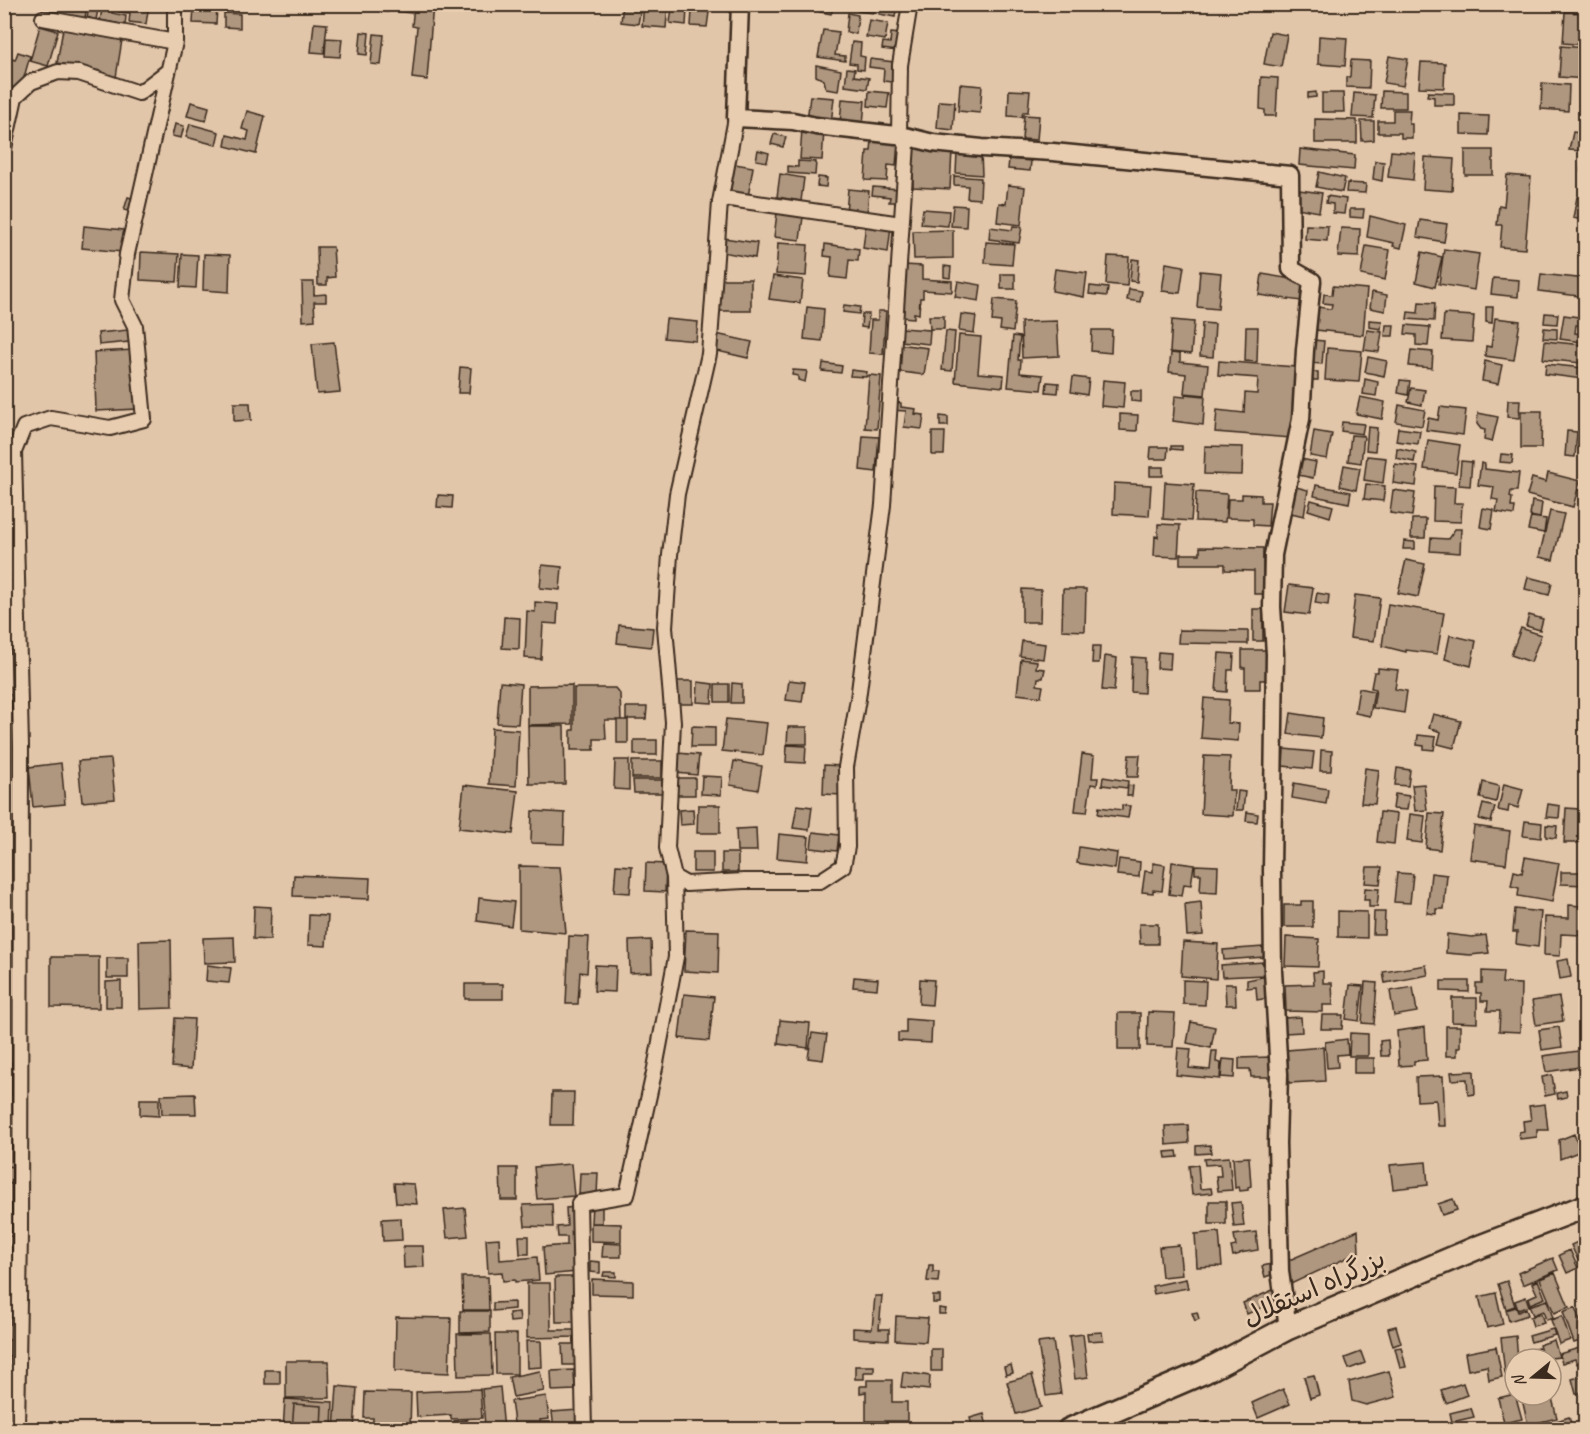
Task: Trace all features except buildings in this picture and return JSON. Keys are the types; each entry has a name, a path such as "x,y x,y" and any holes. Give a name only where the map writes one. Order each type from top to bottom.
{"highway":[{"name":"بزرگراه استقلال","path":"1069,1430 1204,1372 1288,1328 1479,1247 1586,1206"}],"street":[{"path":"17,1430 20,1233 21,746 14,452 24,427 51,418 110,428 144,419 135,326 122,300 127,254 175,42 175,4"},
{"path":"584,1430 579,1203 627,1195 655,1068 676,957 674,877 667,848 673,722 665,627 677,494 709,354 720,202 736,118 740,4"},
{"path":"674,877 686,884 820,881 843,866 847,847 846,766 858,699 883,505 907,144 899,136 900,65 910,4"},
{"path":"44,18 175,42"},
{"path":"4,148 15,97 31,82 58,72 79,73 139,93 168,71"},
{"path":"736,118 793,121 933,143 1290,175 1291,269 1312,281 1301,419 1273,555 1272,607 1275,654 1273,971 1279,1074 1277,1143 1280,1272 1288,1328"},
{"path":"720,202 730,199 901,225"}]}
